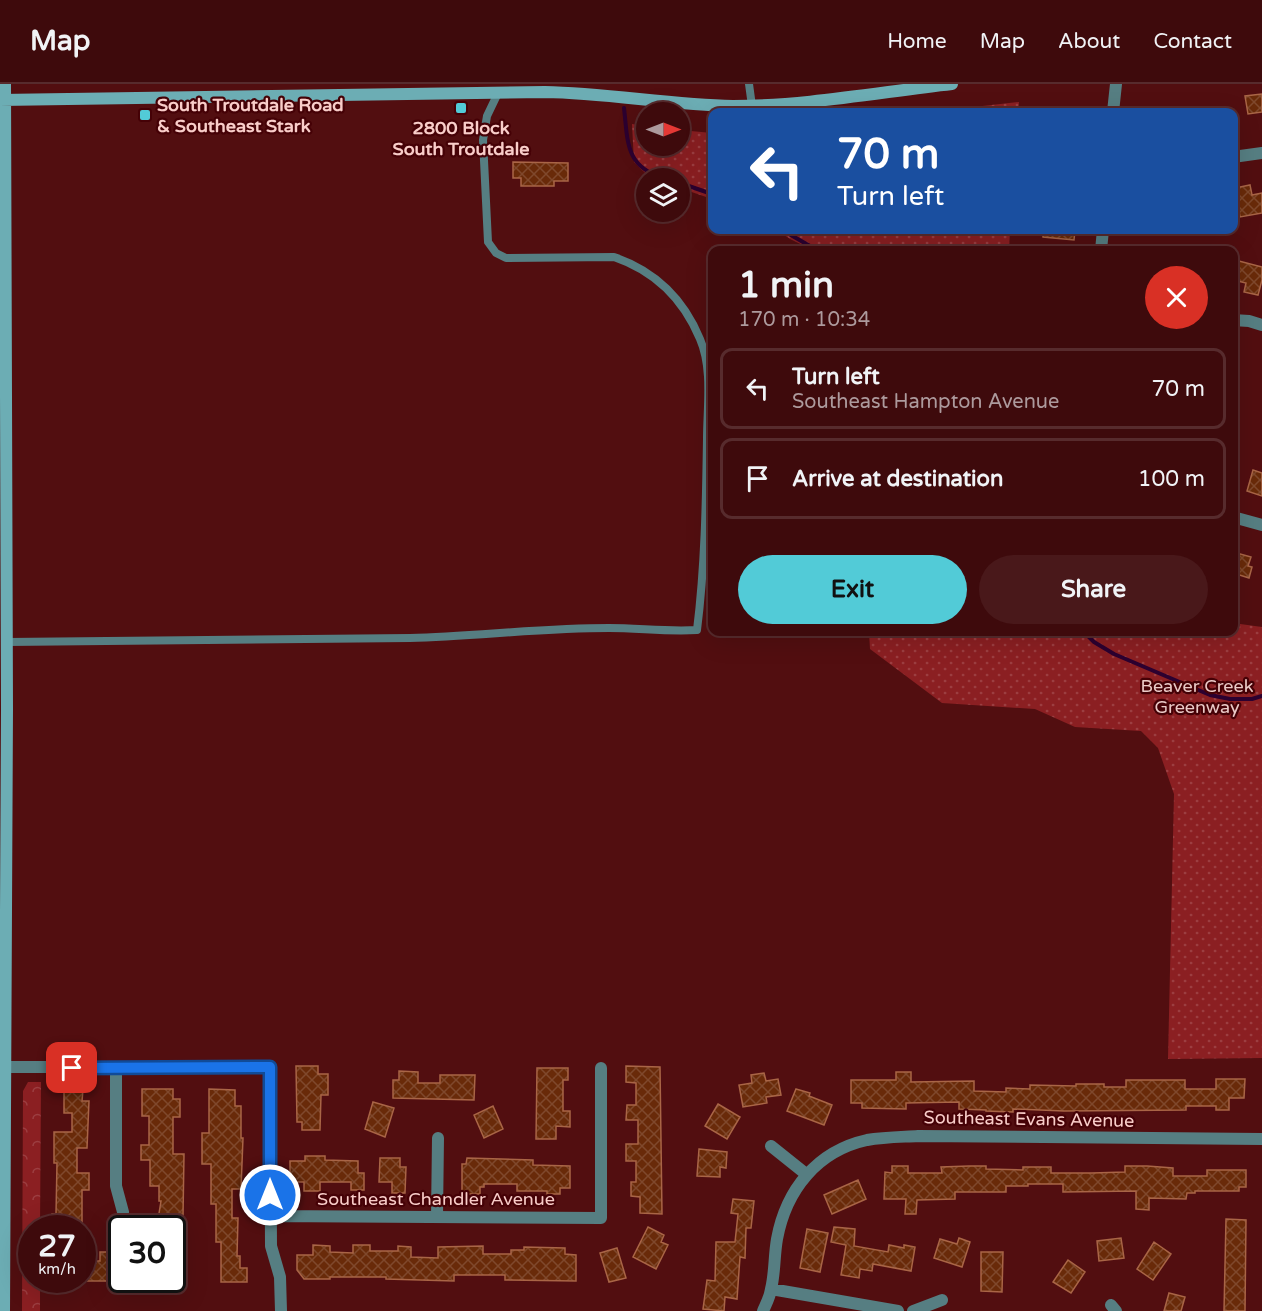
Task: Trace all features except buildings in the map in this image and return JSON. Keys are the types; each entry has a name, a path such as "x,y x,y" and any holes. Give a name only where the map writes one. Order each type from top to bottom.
{"main road":[{"path":"4,1311 2,1191 4,709 7,642 3,100 5,84"},
{"path":"3,100 575,93 682,104 752,105 898,87 952,84"}],"street":[{"path":"1113,108 1116,84"},
{"path":"1238,156 1262,153"},
{"path":"1238,320 1262,325"},
{"path":"1238,518 1262,525"},
{"path":"3,1067 270,1067 271,1246 280,1277 281,1311"},
{"path":"116,1068 116,1186 123,1212"},
{"name":"Southeast Chandler Avenue","path":"270,1216 601,1218 601,1068"},
{"name":"Southeast Evans Avenue","path":"763,1311 771,1289 781,1222 793,1193 806,1174 827,1156 845,1147 867,1140 918,1136 1262,1139"},
{"path":"437,1216 438,1138"},
{"path":"771,1146 806,1174"},
{"path":"771,1289 898,1311"},
{"path":"913,1311 942,1300"}],"lane":[{"path":"749,84 752,105"},
{"path":"7,642 411,638 601,628 697,630 704,577 707,412 707,367 701,340 673,294 653,275 629,262 614,257 506,258 496,253 488,242 483,140 488,116 498,93"}],"green space":[{"path":"1019,102 1018,108 965,108"},
{"path":"632,124 636,125 636,156 690,156 690,131 708,133 708,198 690,191 690,168 640,168 634,162"},
{"path":"783,234 1010,234 1009,246 805,246"},
{"name":"Beaver Creek Greenway","path":"1238,624 1262,627 1262,1058 1168,1059 1174,794 1158,748 1141,731 1075,727 1035,709 942,703 870,649 869,636 1238,636"},
{"path":"28,1082 41,1082 40,1215 22,1215 23,1091"},
{"path":"22,1293 40,1293 40,1311 22,1311"}],"waterway":[{"path":"624,108 628,142 635,160 643,168"},
{"path":"690,186 708,193"},
{"path":"789,234 810,246"},
{"path":"1088,636 1114,654 1210,695 1230,699 1252,699 1262,696"}],"place":[{"name":"2800 Block South Troutdale","path":"461,108"},
{"name":"South Troutdale Road & Southeast Stark","path":"145,115"}],"route":[{"path":"72,1068 270,1067 270,1195"}]}
